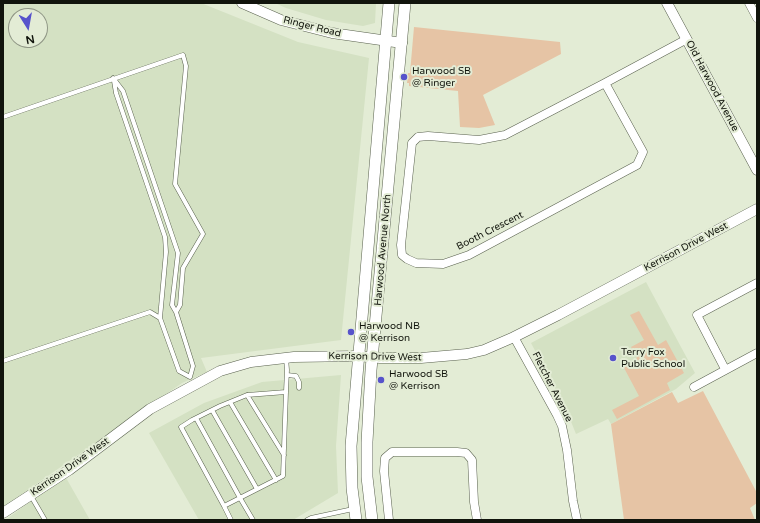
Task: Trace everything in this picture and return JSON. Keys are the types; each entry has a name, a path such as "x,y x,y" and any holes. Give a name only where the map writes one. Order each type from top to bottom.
{"main road":[{"name":"Harwood Avenue North","path":"356,520 352,488 351,446 389,3"},
{"name":"Harwood Avenue North","path":"372,520 367,477 366,442 402,43 404,3"}],"street":[{"name":"Ringer Road","path":"242,3 281,20 332,33 402,43"},
{"name":"Old Harwood Avenue","path":"667,3 757,170"},
{"path":"749,3 757,18"},
{"name":"Booth Crescent","path":"605,83 643,152 637,165 469,256 443,264 416,263 402,255 401,245 412,143 418,137 428,136 479,140 505,135 687,39"},
{"name":"Kerrison Drive West","path":"3,513 68,470 150,409 220,371 251,362 286,358 358,356 373,358 421,358 466,354 484,350 514,337 757,209"},
{"path":"725,369 697,315 757,283"},
{"name":"Fletcher Avenue","path":"514,337 562,426 577,520"},
{"path":"694,387 757,353"},
{"path":"389,520 384,471 385,458 392,452 456,452 466,453 472,460 474,502 477,520"}],"lane":[{"path":"3,117 182,55 186,66 175,184 203,234 183,268 180,305 176,312"},
{"path":"113,78 123,91 178,253 172,305 176,312 193,366 190,377 179,371 160,318 166,252 165,236 116,93 113,78"},
{"path":"3,360 150,312 160,318"},
{"path":"224,506 283,476 287,375 286,358"},
{"path":"287,375 296,376 299,382 299,388"},
{"path":"231,520 181,427 212,410 247,396 286,392"},
{"path":"247,396 284,455"},
{"path":"230,402 276,480"},
{"path":"212,410 257,489"},
{"path":"196,418 253,520"},
{"path":"30,495 45,520"},
{"path":"307,520 355,509"}],"shaded area":[{"path":"3,3 201,3 298,42 369,58 341,340 201,358 207,372 182,383 3,507"},
{"path":"275,3 376,3 375,23 363,26 326,20 286,8"},
{"path":"414,27 560,42 561,54 483,95 495,125 479,128 460,127 458,91 409,86 409,83 407,83 408,73 410,73"},
{"name":"Terry Fox Public School","path":"646,282 695,373 676,389 611,424 608,419 576,434 566,409 531,343"},
{"path":"639,311 658,345 666,340 684,373 667,383 670,390 617,419 612,410 639,396 623,366 637,358 631,347 644,340 630,315"},
{"path":"341,375 336,446 338,493 293,520 199,520 149,433 204,403 262,382"},
{"path":"703,391 757,493 757,503 750,508 755,520 624,520 611,424 672,392 678,403"},
{"path":"65,476 90,520 4,520 8,518"}],"place":[{"name":"Harwood SB @ Ringer","path":"404,77"},
{"name":"Harwood NB @ Kerrison","path":"351,332"},
{"name":"Terry Fox Public School","path":"613,358"},
{"name":"Harwood SB @ Kerrison","path":"381,380"}]}
